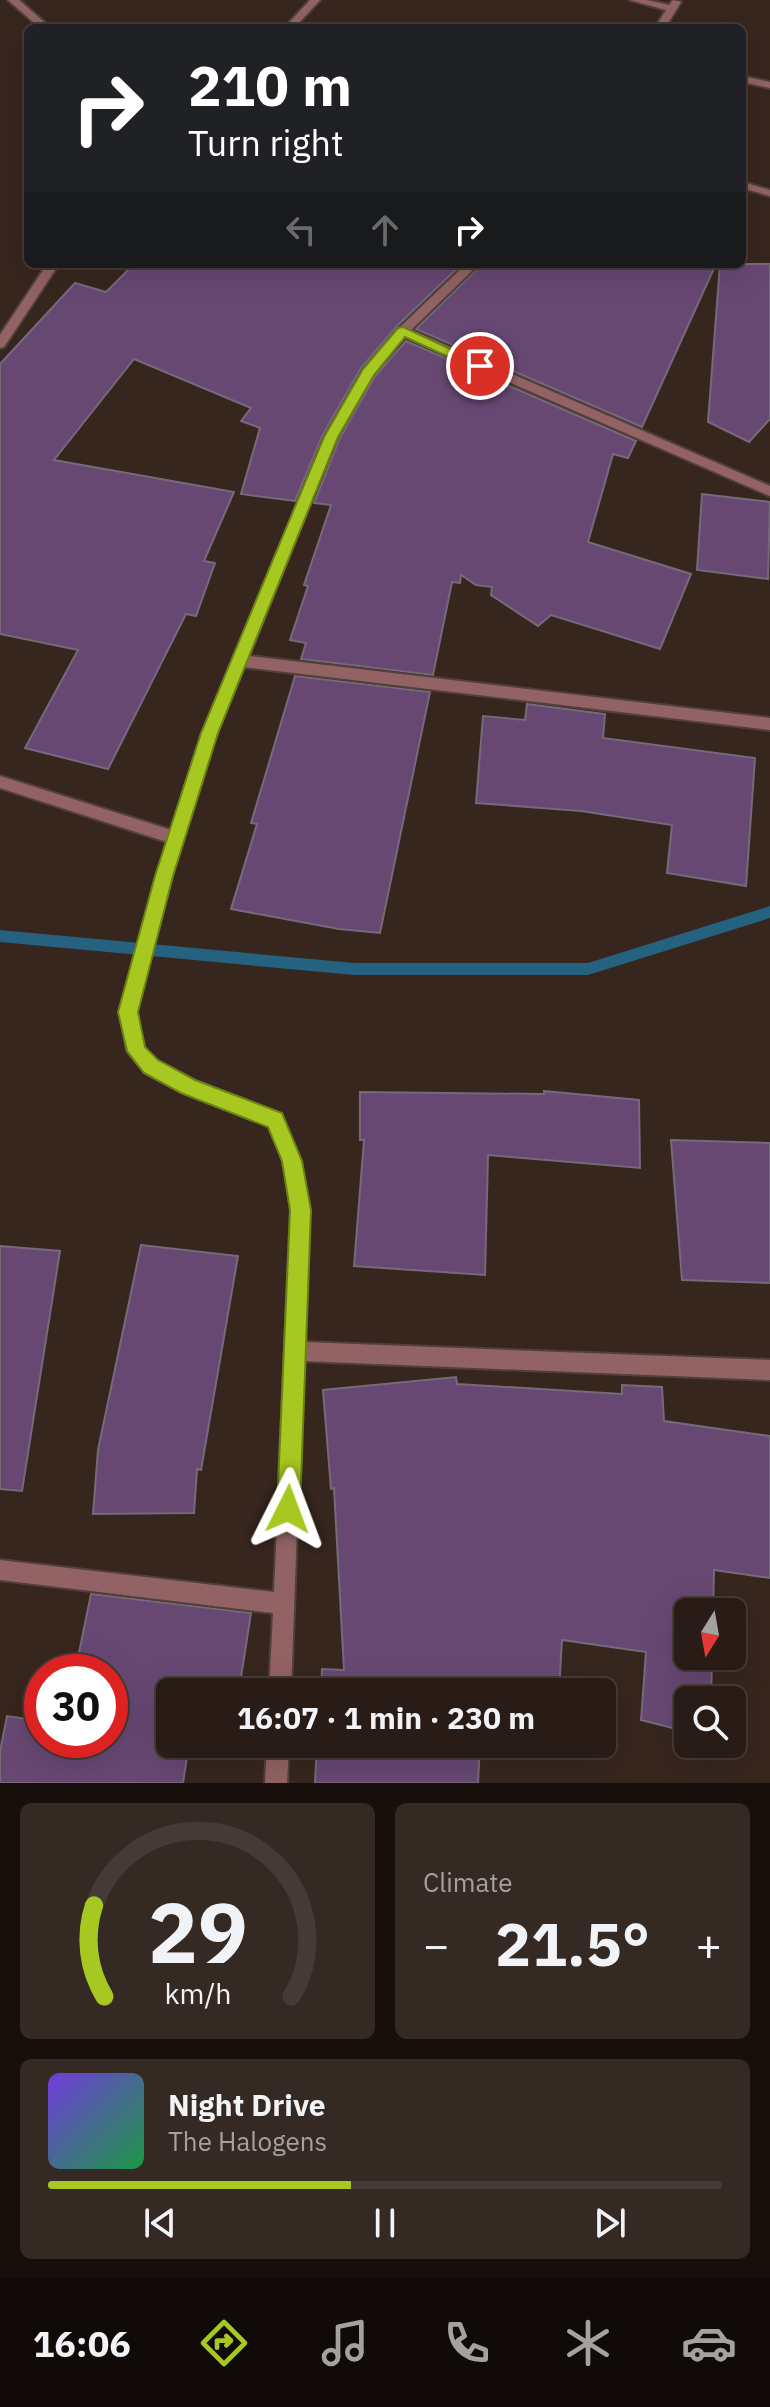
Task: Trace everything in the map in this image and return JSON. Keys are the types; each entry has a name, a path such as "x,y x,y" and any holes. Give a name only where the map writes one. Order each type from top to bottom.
{"street":[{"path":"13,0 41,24"},
{"path":"293,24 315,0"},
{"path":"635,0 675,4 662,24"},
{"path":"746,80 770,85"},
{"path":"746,186 770,193"},
{"path":"0,344 50,268"},
{"path":"281,1678 300,1210 292,1161 275,1120 188,1086 151,1067 136,1051 128,1012 175,838 210,733 331,437 368,372 403,331 469,268"},
{"path":"403,331 770,491"},
{"path":"241,661 770,724"},
{"path":"0,782 175,838"},
{"path":"296,1351 770,1370"},
{"path":"0,1570 284,1604"},
{"path":"276,1783 277,1758"}],"building":[{"path":"770,264 770,419 749,442 708,422 720,268"},
{"path":"130,268 458,268 397,326 361,368 322,436 295,501 241,494 260,428 241,421 251,408 134,359 54,460 234,492 204,561 215,563 196,616 186,614 108,769 25,748 78,650 0,634 0,364 75,283 106,292"},
{"path":"478,268 714,268 642,427 416,329"},
{"path":"406,341 636,441 628,458 613,454 588,542 691,574 660,649 551,615 538,626 491,595 492,587 476,585 461,575 460,583 452,582 433,675 301,659 306,643 290,640 308,586 304,585 331,505 314,503 340,438 375,376"},
{"path":"702,494 770,502 768,579 697,570"},
{"path":"295,676 430,692 380,933 339,929 231,909 257,824 251,823"},
{"path":"527,704 605,714 603,738 755,758 746,886 667,873 672,825 581,811 476,803 483,716 525,720"},
{"path":"544,1091 639,1100 640,1168 488,1155 485,1275 354,1266 364,1140 360,1140 360,1092 544,1094"},
{"path":"671,1140 770,1143 770,1283 682,1280"},
{"path":"141,1245 238,1256 201,1470 197,1469 194,1513 93,1514 98,1450"},
{"path":"0,1246 60,1251 22,1491 0,1489"},
{"path":"456,1377 457,1384 622,1394 622,1385 662,1387 664,1421 770,1436 770,1578 714,1570 713,1598 674,1598 674,1670 712,1670 711,1686 674,1686 674,1728 641,1720 646,1652 562,1640 560,1678 322,1678 322,1669 344,1670 334,1488 331,1489 323,1390"},
{"path":"91,1594 251,1613 241,1678 156,1678 156,1758 187,1758 183,1783 0,1783 0,1751 7,1716 24,1718 24,1758 128,1758 128,1654 79,1654"},
{"path":"316,1758 479,1758 478,1783 315,1783"}],"waterway":[{"path":"0,936 354,969 588,969 770,912"}],"route":[{"path":"288,1509 300,1210 292,1161 275,1120 188,1086 151,1067 136,1051 128,1012 175,838 210,733 331,437 368,372 403,331 480,366"}]}
